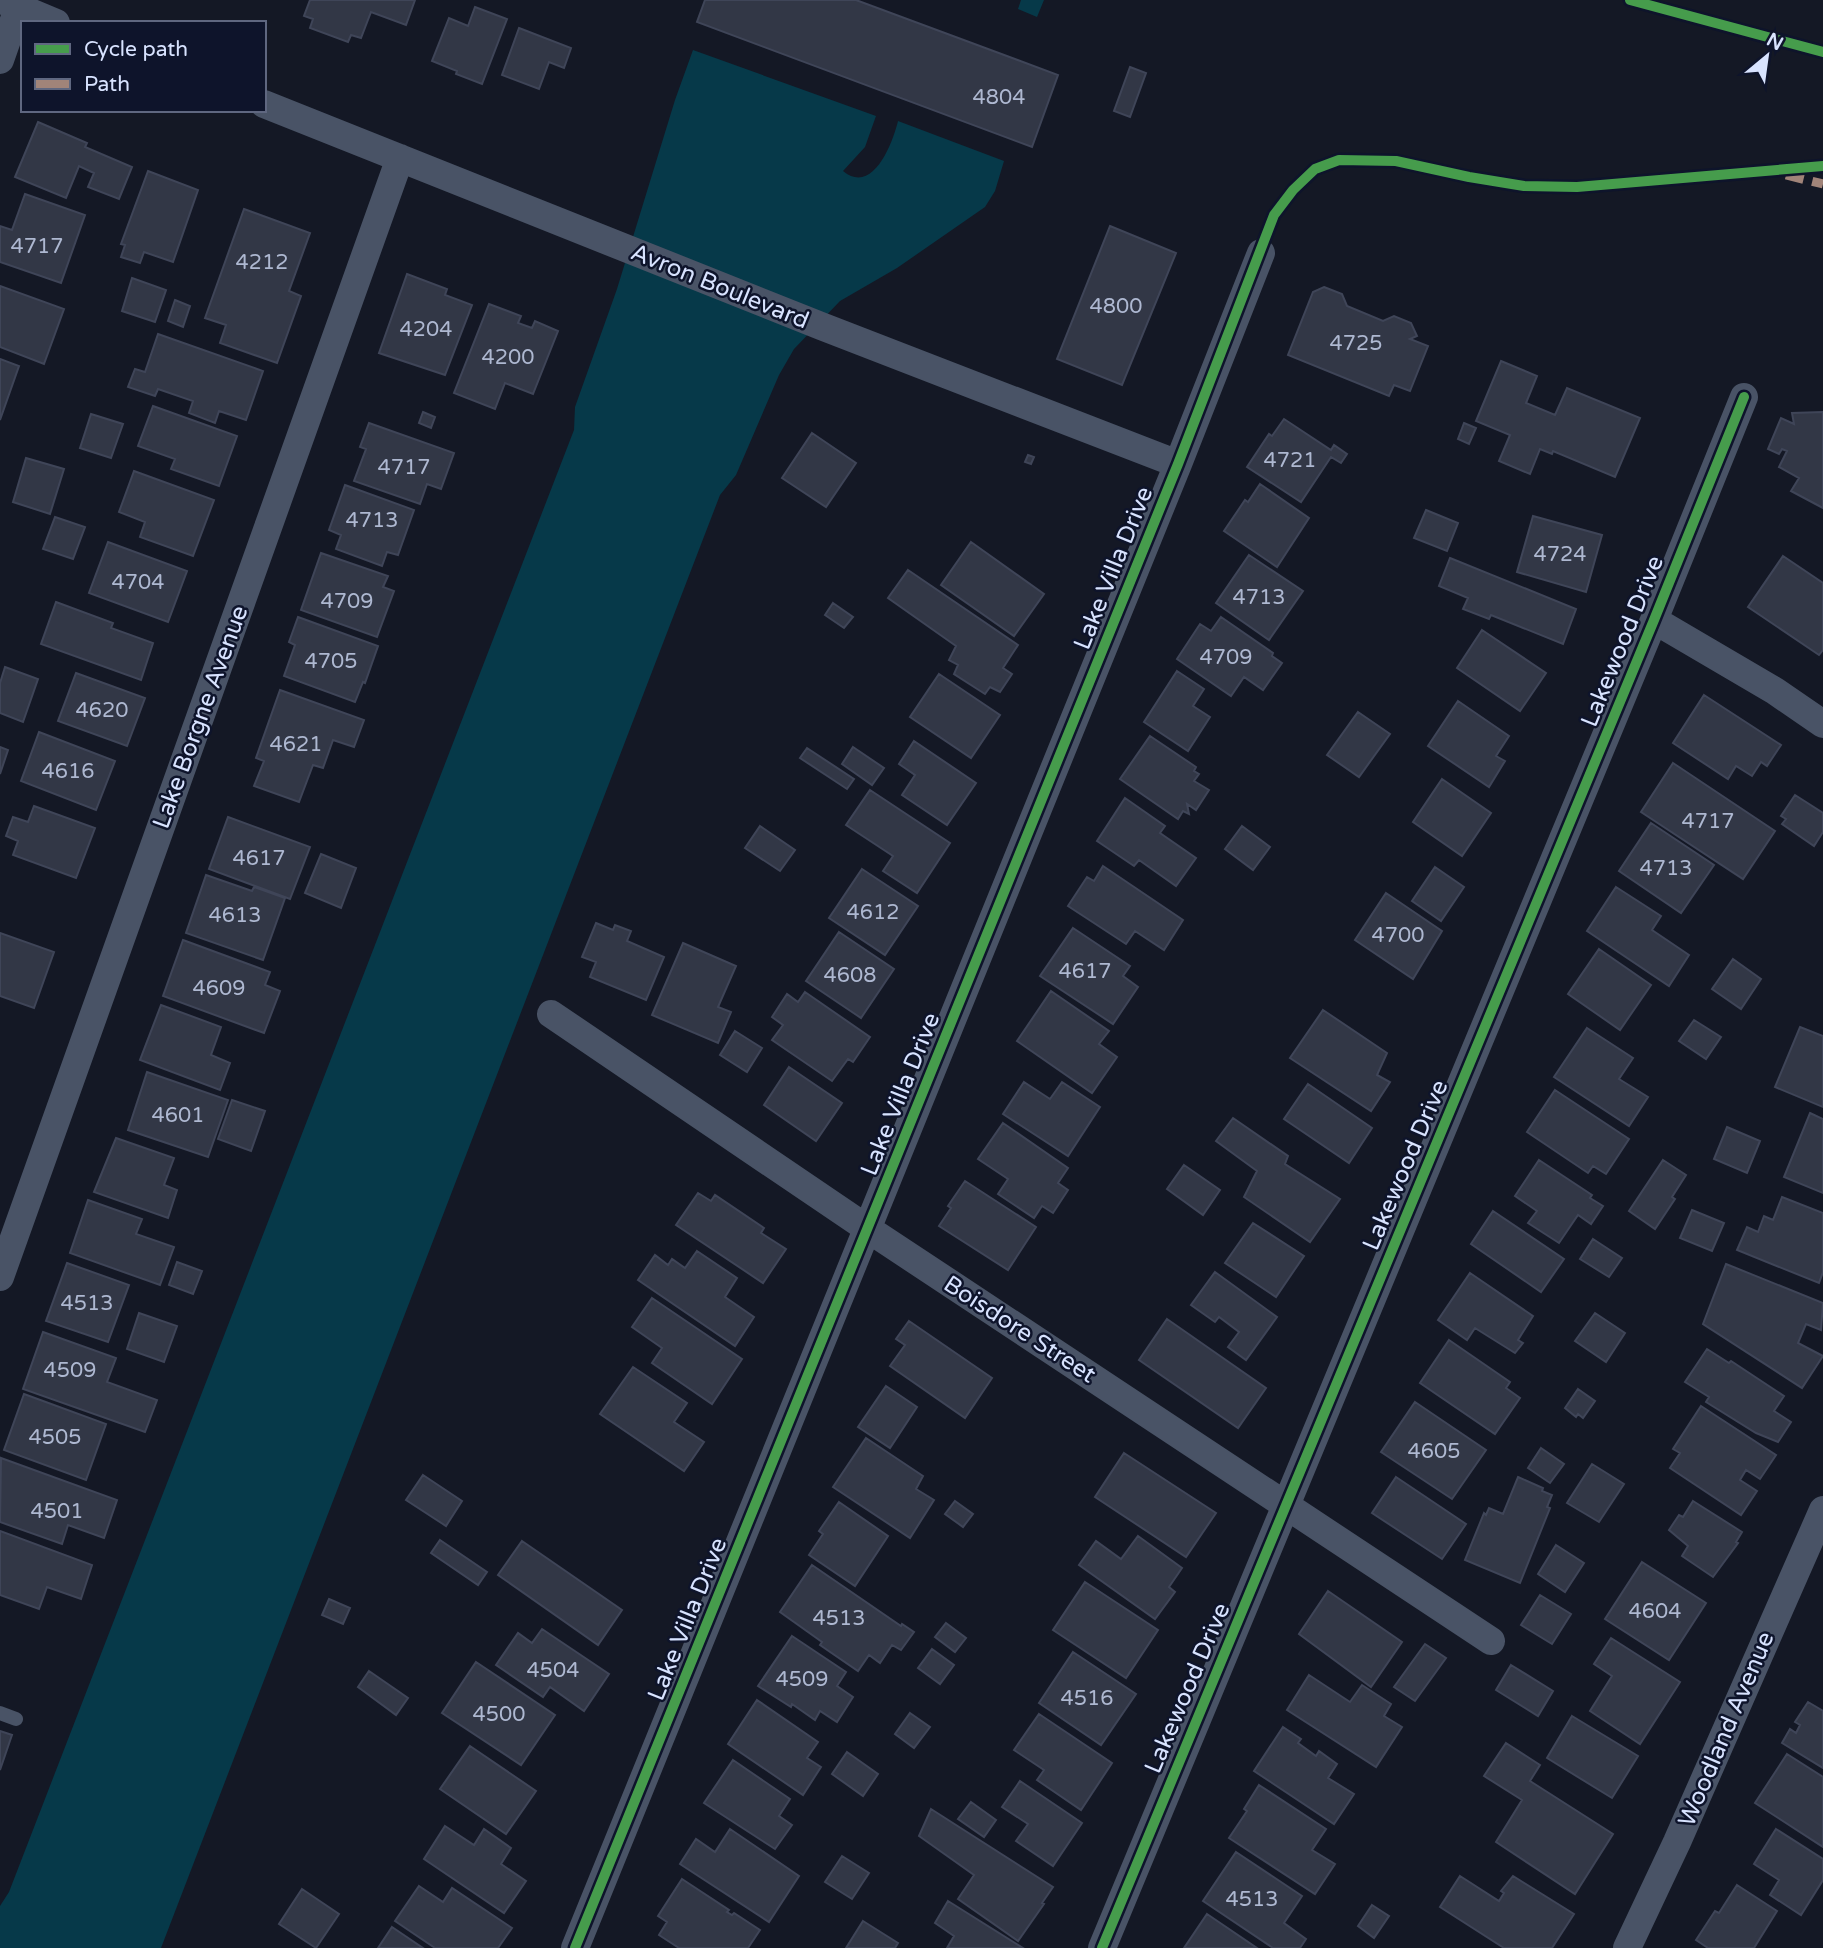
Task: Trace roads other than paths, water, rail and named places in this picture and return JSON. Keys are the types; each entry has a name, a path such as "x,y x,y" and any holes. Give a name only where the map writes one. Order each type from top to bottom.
{"street":[{"path":"0,60 14,3 52,21"},
{"name":"Avron Boulevard","path":"266,105 821,326 1178,464"},
{"name":"Lake Borgne Avenue","path":"0,1277 400,158"},
{"name":"Lake Villa Drive","path":"575,1948 1178,464 1261,253"},
{"name":"Lakewood Drive","path":"1102,1948 1654,620 1744,397"},
{"path":"1654,620 1775,691 1823,724"},
{"name":"Boisdore Street","path":"551,1014 868,1229 1491,1642"},
{"name":"Woodland Avenue","path":"1627,1948 1677,1842 1823,1510"}],"lane":[{"path":"0,1713 16,1719"}],"water":[{"path":"1021,0 1044,0 1037,17 1018,9"},
{"path":"693,50 876,116 865,147 843,171 854,177 864,177 880,163 892,141 898,121 1004,161 995,191 985,207 897,268 840,301 794,349 779,375 736,475 720,495 161,1948 0,1948 0,1906 9,1892 574,430 575,407 617,289"}]}
